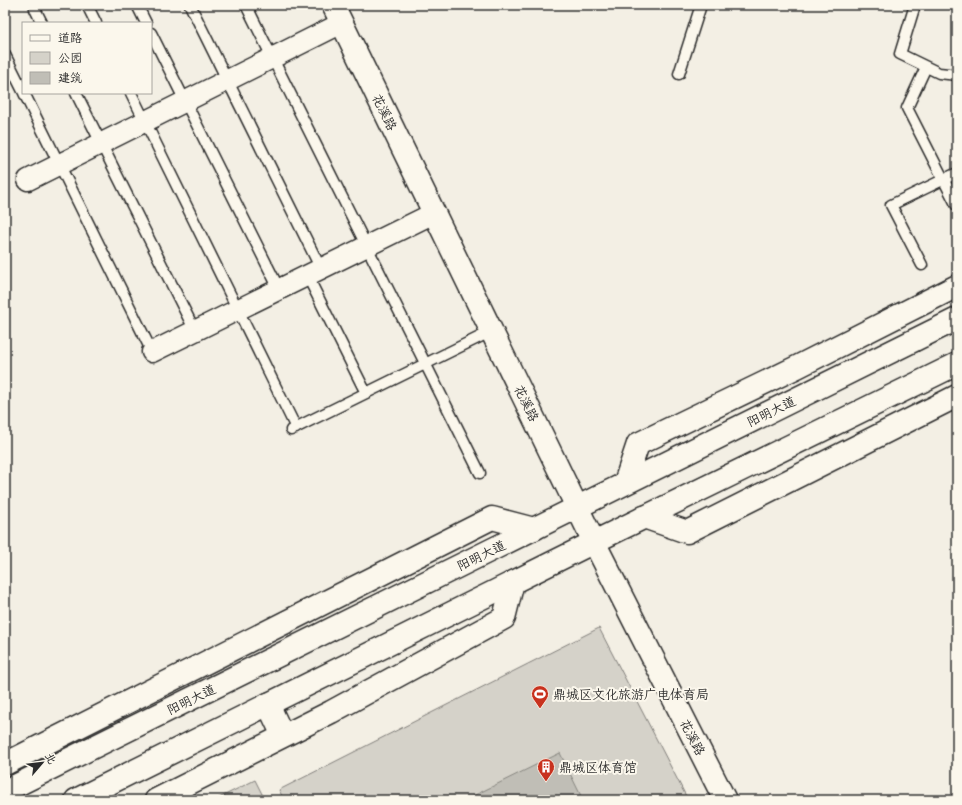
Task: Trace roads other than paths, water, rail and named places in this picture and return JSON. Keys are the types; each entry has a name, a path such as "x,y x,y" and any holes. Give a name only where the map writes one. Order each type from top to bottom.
{"street":[{"path":"28,180 273,58 337,14"},
{"name":"花溪路","path":"337,14 594,542 725,800"},
{"path":"152,352 434,213"},
{"path":"625,484 638,444 798,367 957,286"},
{"name":"阳明大道","path":"5,791 957,319"},
{"path":"76,800 644,517 957,364"},
{"path":"644,517 688,532 957,396"},
{"path":"5,764 492,518 534,529"},
{"path":"156,800 283,736 504,618 513,582"},
{"path":"317,607 328,631"},
{"path":"268,704 283,736"}],"lane":[{"path":"87,5 96,22"},
{"path":"137,5 146,22"},
{"path":"190,5 228,80 314,272 366,393"},
{"path":"246,5 480,473"},
{"path":"679,74 701,5"},
{"path":"915,5 900,54 939,73 957,75"},
{"path":"35,9 42,22"},
{"path":"152,35 279,289"},
{"path":"5,55 22,90"},
{"path":"926,67 907,108 957,206"},
{"path":"24,94 152,352"},
{"path":"77,94 194,331"},
{"path":"131,94 238,309 294,429 492,331"},
{"path":"922,265 891,204 957,173"}],"place":[{"name":"鼎城区文化旅游广电体育局","path":"540,709"},
{"name":"鼎城区体育馆","path":"546,782"}]}
